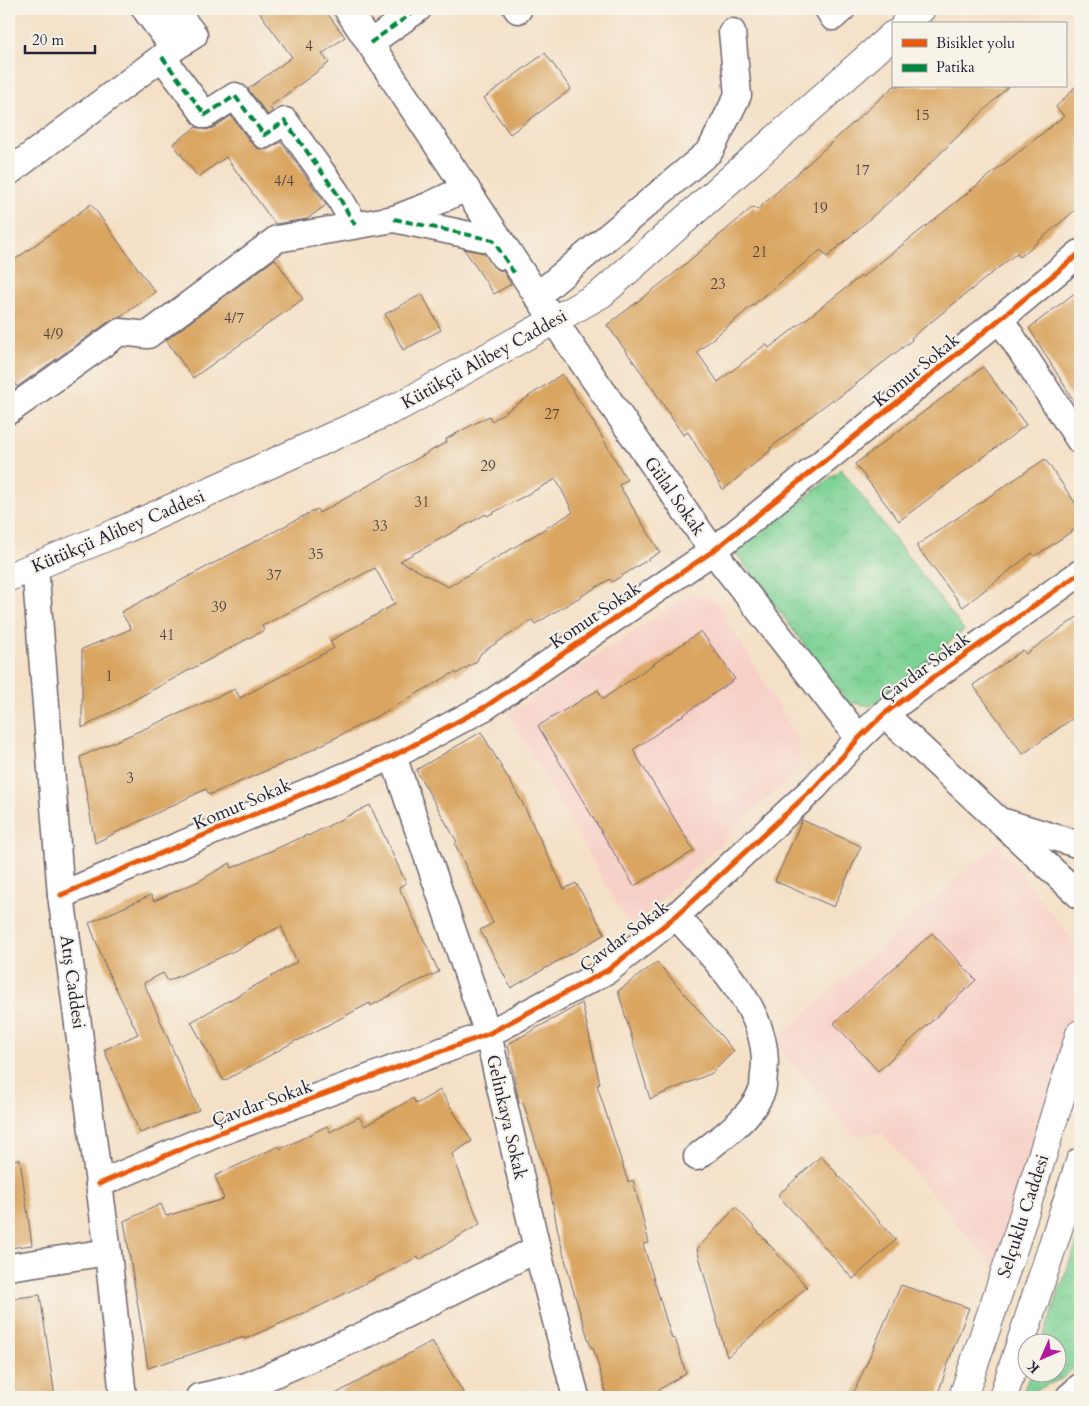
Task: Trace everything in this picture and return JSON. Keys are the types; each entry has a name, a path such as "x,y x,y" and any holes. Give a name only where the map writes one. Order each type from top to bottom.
{"main road":[{"path":"907,22 922,9"},
{"name":"Kütükçü Alibey Caddesi","path":"9,578 116,533 400,406 601,294 892,36"},
{"name":"Selçuklu Caddesi","path":"963,1397 1015,1243 1080,1034"},
{"path":"1002,1397 1080,1162"}],"street":[{"path":"145,9 177,47 205,115 235,96 264,135 285,121 336,192 355,225"},
{"path":"174,9 177,47"},
{"name":"Gülal Sokak","path":"347,9 537,296 713,551 859,738"},
{"path":"370,43 418,9"},
{"path":"828,9 833,17 842,9"},
{"path":"537,296 710,151 738,95 732,32"},
{"path":"9,172 177,47"},
{"path":"9,411 120,332 148,335 277,239 394,219 466,188"},
{"path":"394,219 493,240 514,273"},
{"name":"Komut Sokak","path":"61,895 392,756 485,707 713,551 1000,320 1080,252"},
{"path":"1000,320 1080,441"},
{"name":"Atış Caddesi","path":"36,566 61,895 108,1252 123,1397"},
{"name":"Çavdar Sokak","path":"99,1184 221,1132 488,1034 608,970 676,916 815,787 859,738 884,714 1080,573"},
{"path":"884,714 1080,896"},
{"name":"Gelinkaya Sokak","path":"392,756 488,1034 537,1250 576,1397"},
{"path":"998,820 1080,845"},
{"path":"676,916 725,971 754,1015 763,1040 765,1067 762,1092 745,1117 697,1158"},
{"path":"198,1397 247,1386 366,1334 537,1250"},
{"path":"9,1267 108,1252"},
{"path":"1069,1397 1080,1387"}],"shaded area":[{"path":"691,594 716,601 800,743 800,766 631,929 509,714"},
{"path":"997,844 1080,949 1080,998 994,1268 882,1133 853,1135 774,1041"}],"green space":[{"path":"841,469 964,630 871,706 847,702 736,553"},
{"path":"1080,1233 1080,1362 1066,1375 1066,1334 1044,1334"},
{"path":"1026,1384 1049,1384 1022,1396"}],"building":[{"path":"257,9 324,9 345,37 322,54 329,63 269,107 273,111 268,115 248,89 292,57"},
{"path":"545,53 571,89 510,134 484,98"},
{"path":"1080,82 1080,206 1020,257 1017,253 911,338 912,340 770,448 771,450 723,490 688,432 683,435 649,383 607,325 671,276 753,207 757,210 892,88 1007,88 910,183 827,257 821,250 697,352 718,382 766,344 769,348 862,277 1064,116 1056,107"},
{"path":"231,116 257,148 266,150 281,142 326,205 307,219 275,224 226,157 198,177 173,144 196,127 206,130 213,128"},
{"path":"91,204 155,292 119,318 111,320 17,387 9,376 9,264"},
{"path":"464,249 484,253 496,269 503,271 511,284 494,294"},
{"path":"275,259 303,299 193,378 166,340"},
{"path":"1080,289 1080,411 1029,328"},
{"path":"422,294 441,330 403,350 385,314"},
{"path":"983,367 1026,425 899,521 855,464"},
{"path":"562,374 592,420 627,480 619,485 660,552 612,582 610,579 535,624 532,620 481,653 476,662 374,718 296,758 209,795 206,789 95,843 80,757 235,689 240,698 334,648 330,641 395,604 375,568 262,626 264,630 82,728 82,649 131,629 121,612 317,509 319,513 447,442 446,439 489,416 492,421","holes":["556,479 573,512 448,587 400,561 486,514 487,516"]},
{"path":"1045,459 1080,510 1080,526 1035,556 1032,553 963,607 917,545"},
{"path":"1080,615 1080,713 1023,754 973,685 1023,650 1026,654"},
{"path":"701,631 735,679 633,750 694,851 634,886 538,726 598,690 603,699"},
{"path":"481,732 522,802 564,889 576,883 605,934 511,988 480,930 493,923 455,844 457,842 416,770"},
{"path":"370,805 406,883 399,887 439,972 405,987 371,1006 370,1003 297,1040 224,1081 191,1022 297,962 281,926 230,953 168,981 163,973 144,983 199,1110 140,1133 104,1050 138,1034 107,970 89,923 151,895 154,901 199,881 230,863 232,868 308,836"},
{"path":"802,820 861,846 834,907 775,881"},
{"path":"932,933 976,980 878,1071 834,1023"},
{"path":"657,962 734,1051 712,1073 650,1099 618,991"},
{"path":"582,1003 600,1084 597,1085 628,1182 633,1180 649,1243 643,1244 672,1339 675,1338 686,1373 647,1397 607,1397 593,1347 591,1348 572,1286 558,1232 550,1189 523,1102 519,1103 508,1044"},
{"path":"440,1090 472,1141 452,1154 480,1224 419,1260 418,1257 320,1306 245,1339 244,1337 148,1368 124,1221 161,1204 166,1216 224,1199 215,1176 279,1146 281,1149 327,1126 330,1132 359,1117 365,1126 413,1098 416,1104"},
{"path":"821,1156 896,1240 853,1279 778,1195"},
{"path":"20,1159 32,1245 9,1248 9,1160"},
{"path":"736,1207 807,1287 727,1357 697,1249"},
{"path":"901,1285 969,1308 937,1397 852,1397"},
{"path":"40,1295 55,1397 9,1397 9,1299"},
{"path":"432,1341 466,1397 330,1397"}],"marked path":[{"path":"370,43 418,9"},
{"path":"162,57 205,115 235,96 264,135 285,121 336,192 355,225"},
{"path":"394,219 493,240 514,273"}],"cycle path":[{"path":"61,895 393,756 485,707 713,551 1080,253"},
{"path":"99,1184 221,1132 488,1034 608,970 676,916 815,787 859,738 884,714 1080,573"}]}
